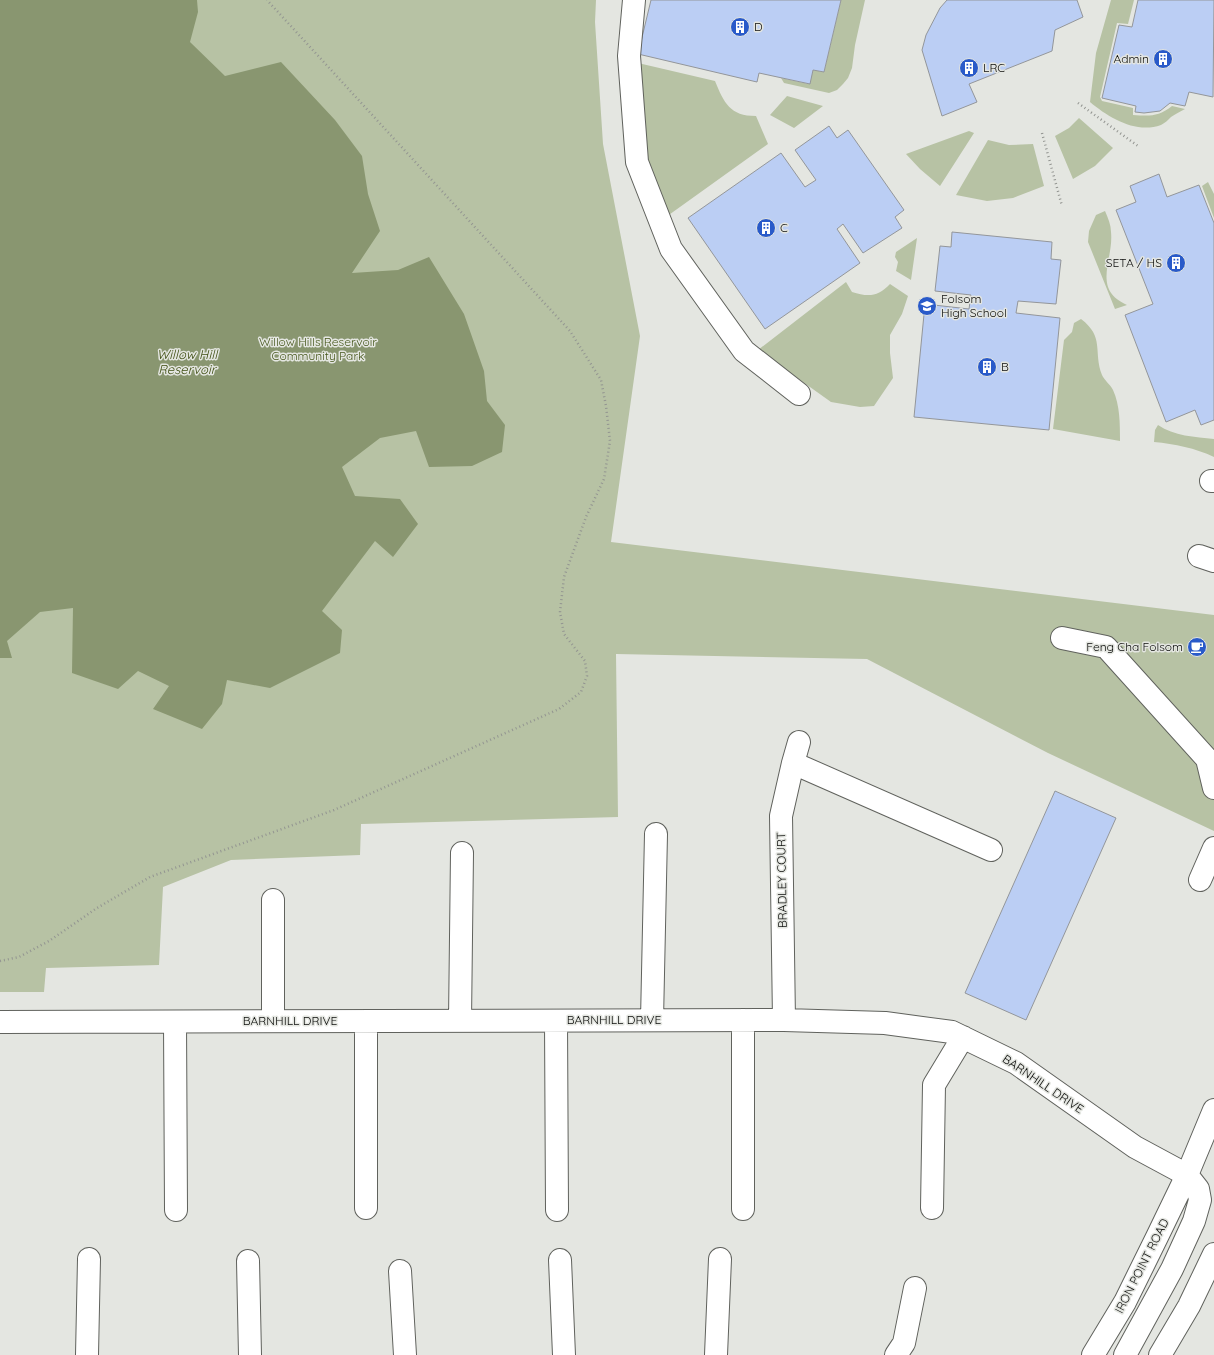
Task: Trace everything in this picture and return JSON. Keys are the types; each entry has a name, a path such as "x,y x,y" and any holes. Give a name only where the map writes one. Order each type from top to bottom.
{"street":[{"path":"634,0 629,56 637,162 671,249 744,351 799,394"},
{"path":"1062,638 1106,647 1207,759 1214,788"},
{"name":"BRADLEY COURT","path":"784,1020 781,816 799,742"},
{"path":"793,763 991,850"},
{"path":"652,1020 656,834"},
{"path":"1200,880 1214,848"},
{"path":"460,1020 462,853"},
{"path":"273,900 273,1021"},
{"path":"556,1020 557,1210"},
{"path":"743,1209 744,1020"},
{"name":"BARNHILL DRIVE","path":"0,1022 784,1020 885,1022 952,1032 1016,1063 1135,1146 1187,1175"},
{"path":"366,1021 366,1208"},
{"path":"175,1022 176,1210"},
{"path":"932,1208 934,1085 963,1037"},
{"name":"IRON POINT ROAD","path":"1093,1355 1124,1302 1187,1175 1214,1110"},
{"path":"1125,1355 1172,1269 1194,1221 1200,1200 1198,1189 1187,1175"},
{"path":"1160,1355 1189,1306 1214,1254"},
{"path":"87,1355 89,1259"},
{"path":"716,1355 720,1259"},
{"path":"560,1260 564,1355"},
{"path":"248,1261 250,1355"},
{"path":"400,1271 405,1355"},
{"path":"896,1355 904,1343 915,1288"}],"path":[{"path":"0,961 20,957 49,941 97,908 150,877 334,810 559,709 581,692 587,676 585,661 564,634 560,612 564,577 586,517 604,479 610,441 601,380 570,331 267,0"},
{"path":"1078,103 1138,146"},
{"path":"1042,133 1062,206"}],"green space":[{"name":"Willow Hills Reservoir Community Park","path":"0,0 596,0 595,22 603,144 640,336 611,542 1214,615 1214,831 1048,753 867,659 616,654 618,817 361,824 360,855 231,860 163,887 159,965 46,968 44,992 0,992"},
{"path":"841,0 865,0 855,45 852,68 848,78 837,90 829,93 784,83 781,78 809,84 813,70 824,72"},
{"path":"1111,0 1134,0 1128,24 1117,23 1100,97 1102,101 1133,108 1133,115 1154,115 1167,110 1172,106 1185,109 1161,125 1142,127 1123,123 1106,114 1090,102 1096,53"},
{"path":"638,63 715,81 729,107 740,114 756,116 768,144 666,217 651,176 637,102"},
{"path":"787,96 823,106 794,128 770,115"},
{"path":"1079,118 1113,148 1095,166 1073,179 1055,136 1069,128"},
{"path":"969,131 974,133 940,186 920,169 906,154"},
{"path":"988,140 1009,145 1033,144 1044,186 1013,198 987,201 956,195"},
{"path":"1208,182 1214,194 1214,218 1202,186"},
{"path":"1105,211 1110,224 1111,232 1107,282 1110,291 1116,298 1127,305 1115,309 1088,242 1089,231 1096,215"},
{"path":"917,238 911,280 896,271 898,262 895,257 896,252"},
{"path":"846,282 852,292 858,294 877,294 890,284 908,296 902,314 890,335 890,353 893,378 874,406 860,407 831,402 758,350"},
{"path":"1081,319 1093,332 1096,339 1099,367 1104,379 1112,388 1117,402 1120,441 1053,429 1064,340 1072,332 1074,323"},
{"path":"1158,425 1178,434 1214,439 1214,457 1185,447 1154,442 1155,430"}],"water":[{"name":"Willow Hill Reservoir","path":"0,0 197,0 198,12 190,42 225,76 281,62 335,120 362,156 368,194 380,231 352,273 398,270 429,257 464,314 484,371 487,401 505,425 502,452 472,466 429,467 416,431 380,438 342,467 355,496 400,499 418,524 393,557 375,541 322,611 342,630 340,653 270,688 227,680 222,704 202,729 153,709 169,686 138,671 118,689 72,673 73,608 40,612 7,641 12,658 0,658"}],"building":[{"name":"D","path":"651,0 841,0 824,72 813,70 810,84 759,73 757,82 638,54"},
{"name":"LRC","path":"947,0 1077,0 1083,17 1055,30 1052,51 969,84 977,102 942,116 922,50 926,35 940,8"},
{"name":"Admin","path":"1138,0 1214,0 1213,97 1189,92 1185,106 1170,103 1160,111 1144,113 1135,112 1136,106 1102,98 1119,25 1132,27"},
{"name":"C","path":"829,126 837,138 848,130 904,210 895,217 902,228 863,253 843,224 837,229 860,263 765,329 688,218 781,153 805,187 816,180 795,150"},
{"name":"SETA / HS","path":"1159,174 1167,197 1199,185 1214,223 1214,420 1201,425 1195,410 1166,422 1125,315 1153,304 1116,210 1136,202 1130,186"},
{"name":"B","path":"952,232 1052,242 1051,259 1061,260 1056,304 1018,301 1016,313 1060,318 1049,430 914,417 925,304 969,309 971,295 935,291 940,246 951,247"},
{"path":"1055,791 1116,818 1026,1020 965,993"}],"place":[{"name":"D","path":"740,27"},
{"name":"Admin","path":"1163,59"},
{"name":"LRC","path":"969,68"},
{"name":"C","path":"766,228"},
{"name":"SETA / HS","path":"1176,263"},
{"name":"Folsom High School","path":"927,306"},
{"name":"B","path":"987,367"},
{"name":"Feng Cha Folsom","path":"1197,647"}]}
